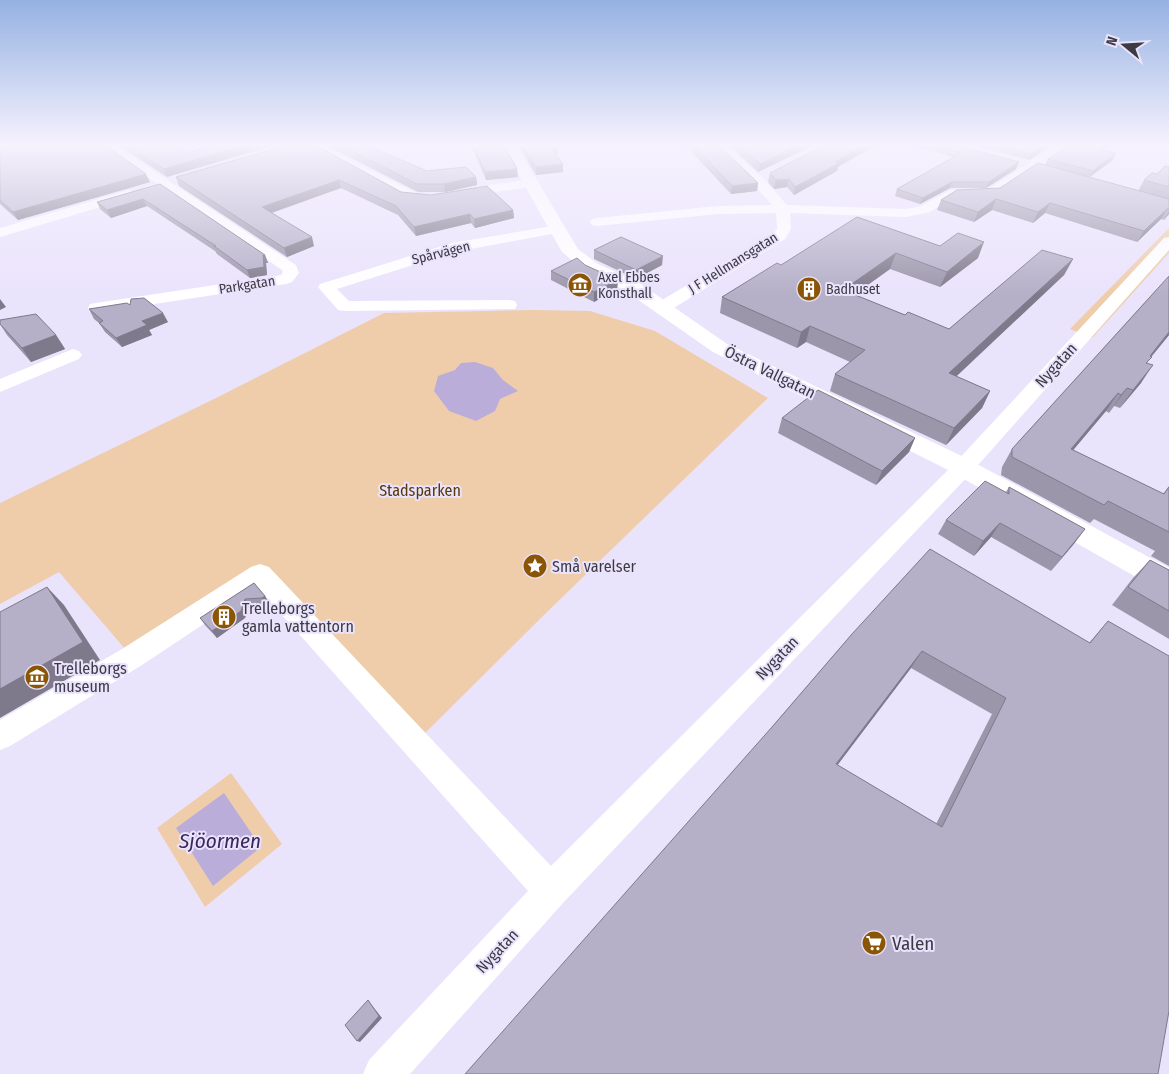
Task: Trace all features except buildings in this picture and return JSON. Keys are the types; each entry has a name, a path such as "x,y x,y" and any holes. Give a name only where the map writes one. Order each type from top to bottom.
{"street":[{"path":"2,230 125,195"},
{"name":"Parkgatan","path":"96,308 286,279 291,273 290,268 185,195"},
{"path":"408,195 432,201 457,195"},
{"name":"Östra Vallgatan","path":"538,195 571,252 592,268 630,286 663,307 720,348 963,468 1169,582"},
{"path":"774,195 783,209"},
{"path":"597,222 718,210 783,209 906,213 925,209 948,195"},
{"name":"J F Hellmansgatan","path":"663,307 780,236 784,229 783,209"},
{"name":"Spårvägen","path":"509,305 344,306 326,287 452,248 558,229"},
{"name":"Nygatan","path":"383,1074 551,891 963,468 1169,241"},
{"path":"0,386 73,355"},
{"path":"0,736 132,656 260,574 551,891"}],"green space":[{"path":"1169,228 1169,253 1092,338 1070,329"},
{"name":"Stadsparken","path":"535,310 590,311 655,331 768,398 415,743 260,575 132,657 59,572 0,604 0,503 214,399 384,313"},
{"path":"231,773 282,844 205,907 157,828"}],"water":[{"path":"475,362 493,368 503,380 518,391 500,399 495,411 476,421 449,411 434,391 438,376 455,370 461,363"},
{"name":"Sjöormen","path":"224,793 261,847 213,886 176,828"}],"place":[{"name":"Axel Ebbes Konsthall","path":"580,285"},
{"name":"Badhuset","path":"809,289"},
{"name":"Små varelser","path":"535,566"},
{"name":"Trelleborgs gamla vattentorn","path":"224,617"},
{"name":"Trelleborgs museum","path":"37,677"},
{"name":"Valen","path":"874,943"}]}
